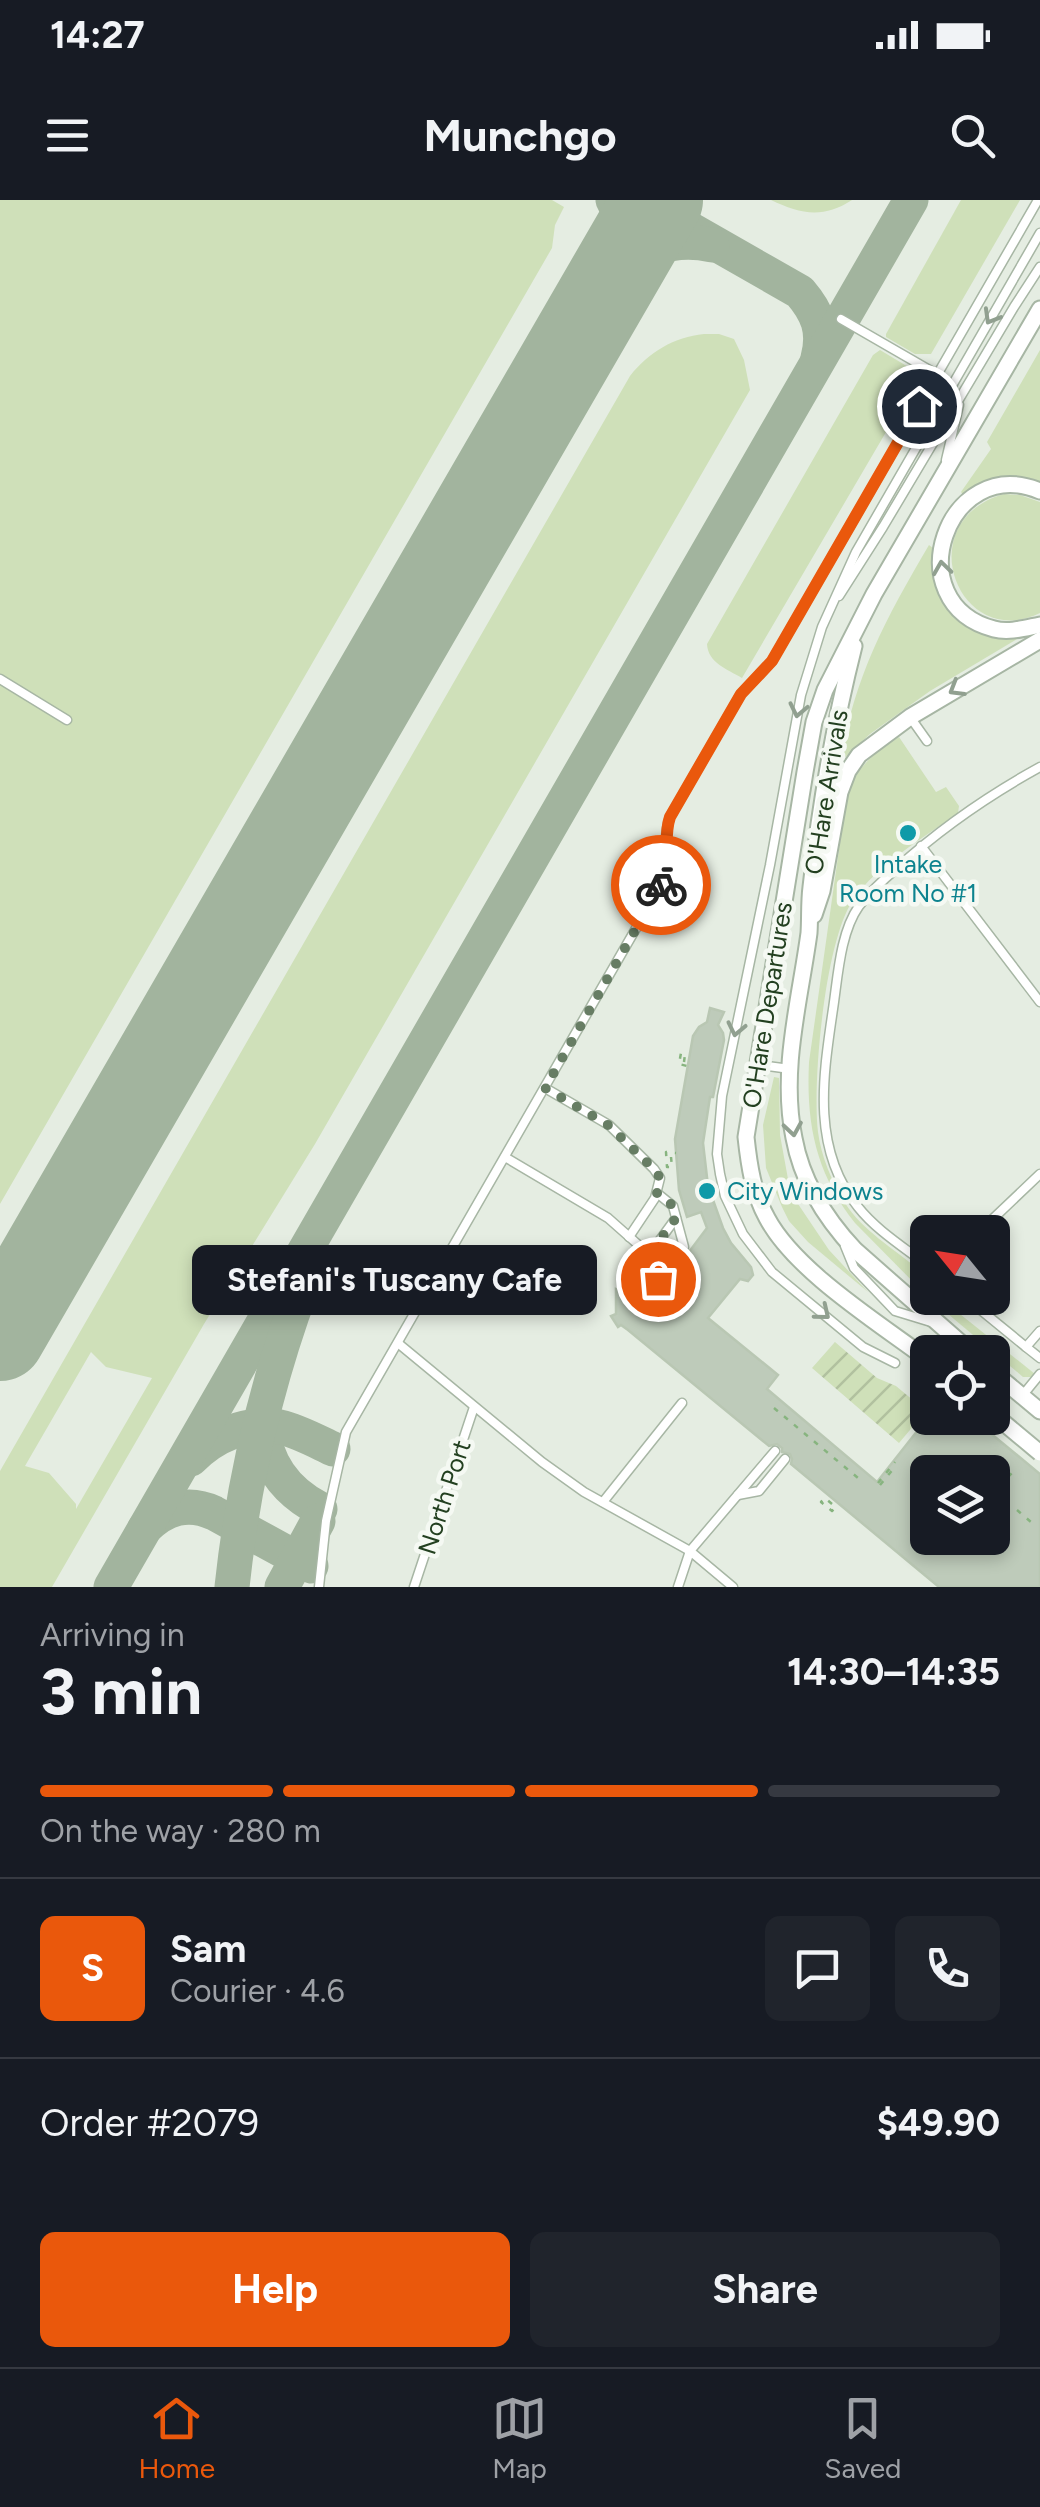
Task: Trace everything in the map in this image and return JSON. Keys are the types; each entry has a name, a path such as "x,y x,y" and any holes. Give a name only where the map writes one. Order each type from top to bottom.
{"street":[{"path":"860,623 1040,309"},
{"path":"1040,491 1001,485 974,497 955,514 943,537 940,557 946,590 960,609 978,623 996,630 1040,624"},
{"name":"O'Hare Arrivals","path":"860,623 831,751 810,890 809,928 790,1068 790,1106 799,1158 814,1194 839,1233 951,1335"},
{"name":"O'Hare Departures","path":"860,623 825,690 814,722 746,1137 761,1208 784,1244 856,1307 910,1346"},
{"path":"809,928 822,892 840,792 859,756 910,717 1040,640"},
{"path":"1010,1386 1040,1411"},
{"path":"1010,1428 1040,1453"}],"lane":[{"path":"319,1587 326,1521 346,1432 661,885 667,872 670,817 741,694 772,661 1038,200"},
{"path":"895,1363 863,1347 772,1272 743,1234 725,1196 717,1154 722,1096 801,695 826,617 856,552 1040,233"},
{"path":"826,617 1040,267"},
{"path":"841,320 938,374"},
{"path":"941,479 962,396"},
{"path":"0,679 67,720"},
{"path":"910,717 927,740"},
{"path":"910,1251 860,1210 849,1194 832,1157 822,1109 836,992 851,920 870,893 921,846 1040,767"},
{"path":"921,846 1040,1002"},
{"path":"757,1064 790,1068"},
{"path":"545,1088 608,1125 660,1178 657,1193 629,1237"},
{"path":"505,1157 608,1218 660,1264 671,1263 684,1247 670,1202 657,1193"},
{"path":"997,1215 1040,1174"},
{"path":"639,1276 647,1253 676,1218"},
{"path":"839,1233 854,1268 895,1311 940,1325"},
{"path":"658,1279 660,1264"},
{"path":"986,1315 1040,1358"},
{"path":"1026,1348 1040,1331"},
{"path":"398,1344 542,1462 584,1492 690,1551 733,1587"},
{"path":"1022,1396 1040,1374"},
{"path":"603,1502 682,1403"},
{"name":"North Port","path":"414,1587 474,1407"},
{"path":"678,1587 690,1551 775,1451"},
{"path":"738,1495 760,1491 786,1460"}],"path":[{"path":"671,1156 672,1167 667,1167 666,1152 676,1153"},
{"path":"672,1304 682,1291"},
{"path":"774,1408 858,1478"},
{"path":"894,1468 879,1484 895,1462"},
{"path":"1010,1475 1014,1470"},
{"path":"832,1504 825,1498 821,1502 832,1512 839,1504"},
{"path":"1016,1510 1031,1522"}],"green space":[{"path":"0,200 552,200 564,207 555,225 552,248 0,1204"},
{"path":"771,200 852,200 831,210 811,212"},
{"path":"961,200 1020,200 931,354 915,354 886,334"},
{"path":"704,334 734,339 744,360 750,390 315,1144 204,1324 52,1587 0,1587 0,1471 630,376 663,347","holes":["91,1352 106,1367 152,1378 76,1509 49,1473 25,1466"]},
{"path":"880,350 920,374 742,678 715,661 707,644 873,355"},
{"path":"1040,350 1040,484 1000,481 964,496 961,492 991,449 987,442"},
{"path":"1004,494 1040,502 1040,613 1011,620 986,615 967,600 955,579 952,554 958,530 975,509"},
{"path":"929,545 934,549 936,576 996,636 1019,638 930,691 870,734 840,762 863,675"},
{"path":"899,737 936,792 946,787 959,806 958,813 875,875 853,900 843,920 823,1013 817,1080 818,1132 824,1159 845,1203 869,1230 910,1263 910,1279 855,1223 831,1186 816,1147 809,1107 809,1062 847,793 856,775"},
{"path":"774,1077 779,1078 780,1135 796,1201 829,1250 868,1292 808,1242 782,1207 766,1168 763,1125"},
{"path":"949,1315 961,1315 986,1335 973,1335"},
{"path":"835,1342 877,1378 910,1398 910,1430 899,1443 812,1368"},
{"path":"1010,1354 1035,1374 1023,1377 1010,1366"}],"building":[{"path":"710,1008 724,1012 718,1025 724,1040 703,1143 708,1186 723,1228 753,1275 748,1281 740,1279 708,1318 778,1375 767,1389 877,1482 914,1435 993,1435 1040,1474 1040,1587 939,1587 791,1464 790,1454 782,1452 777,1444 769,1446 628,1330 618,1327 611,1316 616,1314 616,1289 632,1279 642,1283 649,1272 653,1284 662,1285 707,1228 701,1212 687,1217 679,1190 675,1139 693,1036 707,1022"}],"taxiway":[{"path":"611,279 622,240 621,220 613,200"},
{"path":"639,200 800,292 818,323 818,358"},
{"path":"111,1587 911,200"},
{"path":"608,284 630,263 654,249 682,242 712,245"},
{"path":"232,1587 258,1435 277,1360 302,1287"},
{"path":"262,1424 267,1451 279,1474 297,1494 320,1509"},
{"path":"191,1459 220,1437 255,1426 287,1429 333,1449"},
{"path":"145,1528 177,1508 204,1509 311,1566"},
{"path":"282,1587 318,1521"}],"runway":[{"path":"0,1336 658,200"}],"way so far":[{"path":"658,1279 660,1264 649,1255 676,1218 670,1202 657,1193 660,1178 608,1125 545,1088 661,885"}],"place":[{"name":"Intake Room No #1","path":"908,833"},
{"name":"City Windows","path":"707,1191"},
{"name":"Stefani's Tuscany Cafe","path":"658,1279"}],"route":[{"path":"661,885 667,872 670,817 741,694 772,661 919,406"}]}
